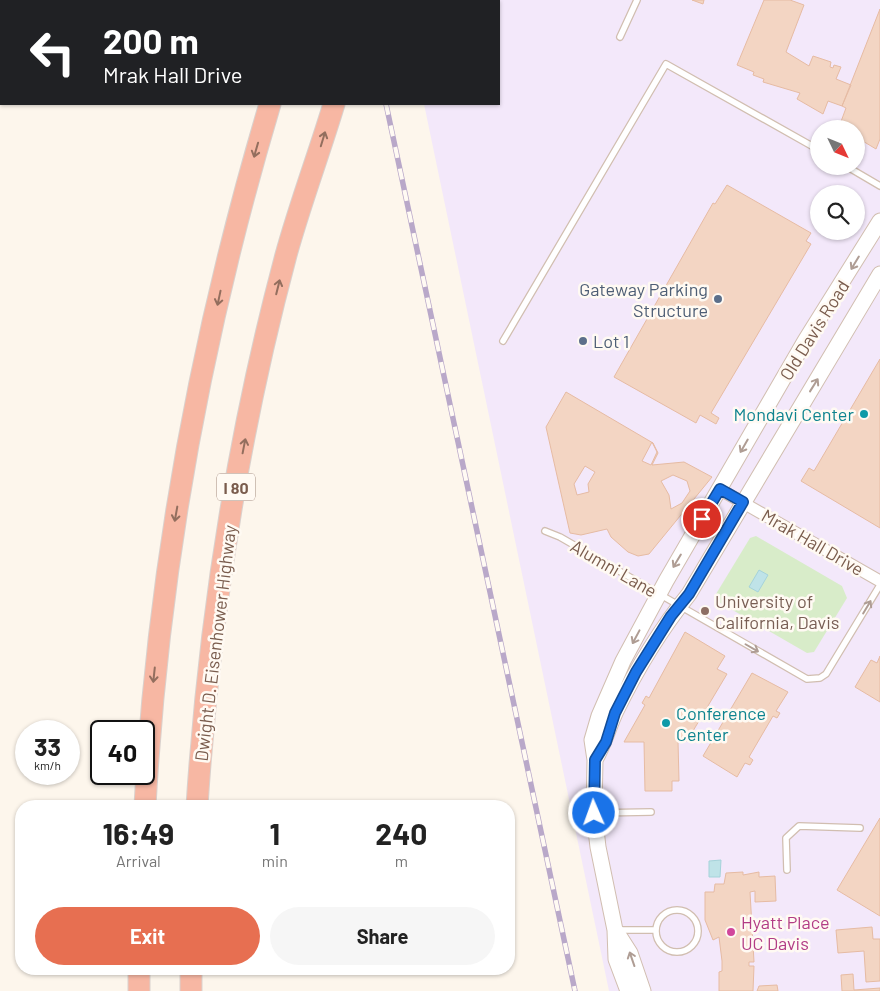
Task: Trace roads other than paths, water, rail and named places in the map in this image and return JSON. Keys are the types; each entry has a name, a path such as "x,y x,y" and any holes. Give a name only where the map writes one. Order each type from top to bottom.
{"highway":[{"path":"145,800 151,701 161,610 184,466 233,233 270,105"},
{"name":"Dwight D. Eisenhower Highway","path":"198,800 210,659 219,588 253,396 287,253 334,105"},
{"path":"139,975 139,991"},
{"path":"191,975 191,991"}],"street":[{"name":"Old Davis Road","path":"628,991 616,959 616,930 598,847 594,813 595,760 592,740 599,716 623,661 659,594 805,342 880,221"},
{"name":"Old Davis Road","path":"595,760 606,742 615,713 636,672 689,594 849,329 880,274"},
{"name":"Mrak Hall Drive","path":"720,489 880,581"},
{"name":"Old Davis Road","path":"616,930 630,953 644,991"}],"lane":[{"path":"620,37 637,0"},
{"path":"503,341 666,64 810,145"},
{"path":"861,175 880,186"},
{"name":"Alumni Lane","path":"545,531 659,594 800,676 814,680 826,674 880,585"},
{"path":"594,813 651,812"},
{"path":"787,870 786,838 799,826 860,828"},
{"path":"678,910 691,916 697,928 697,935 690,947 677,952 670,951 660,943 656,930 663,915 678,910"},
{"path":"616,930 656,930"}],"water":[{"path":"759,570 768,575 758,592 749,587"},
{"path":"721,860 720,877 709,877 709,861"}],"railway":[{"path":"386,105 575,991"}],"place":[{"name":"Gateway Parking Structure","path":"718,299"},
{"name":"Lot 1","path":"583,341"},
{"name":"Mondavi Center","path":"864,414"},
{"name":"University of California, Davis","path":"705,611"},
{"name":"Conference Center","path":"666,723"},
{"name":"Hyatt Place UC Davis","path":"731,932"}]}
